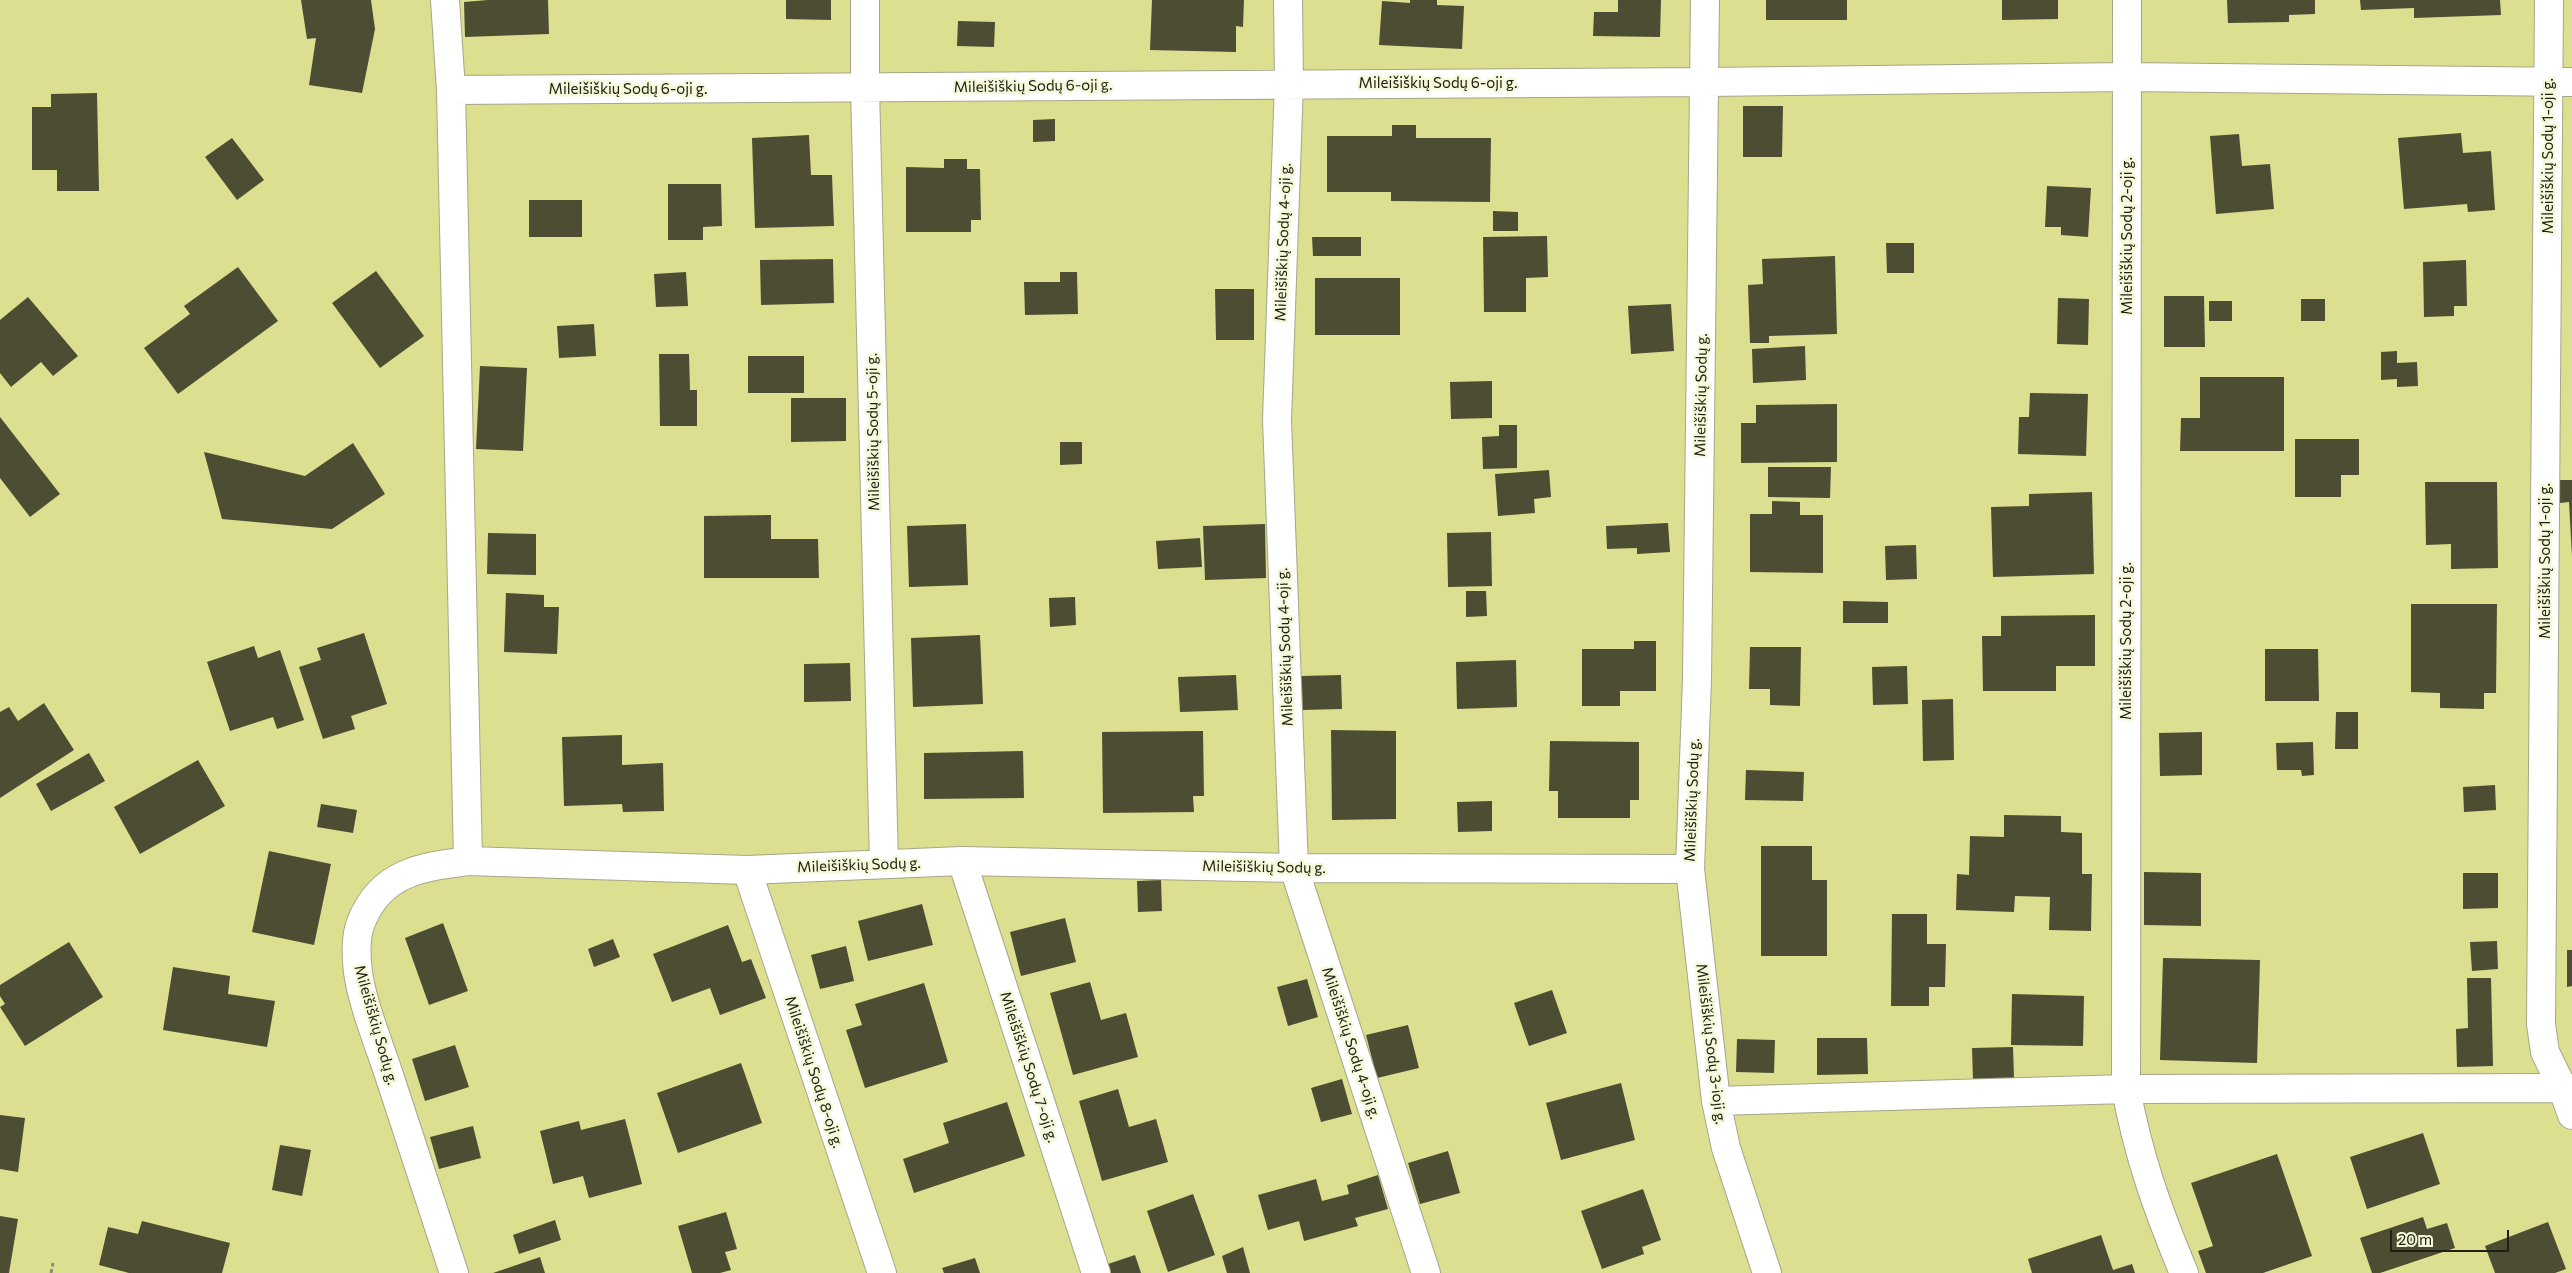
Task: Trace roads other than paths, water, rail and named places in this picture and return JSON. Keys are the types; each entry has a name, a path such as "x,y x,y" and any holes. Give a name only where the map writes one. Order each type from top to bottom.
{"street":[{"path":"445,0 451,90 468,861"},
{"name":"Mileišiškių Sodų 5-oji g.","path":"865,0 865,87 884,864"},
{"name":"Mileišiškių Sodų 4-oji g.","path":"1288,0 1289,83 1276,420 1294,868 1426,1273"},
{"name":"Mileišiškių Sodų g.","path":"454,1273 376,1037 358,974 356,947 361,921 374,897 395,878 428,866 468,861 747,870 962,861 1294,868 1690,869 1698,679 1705,0"},
{"name":"Mileišiškių Sodų 2-oji g.","path":"2127,0 2126,1089 2135,1137 2144,1171 2184,1273"},
{"name":"Mileišiškių Sodų 1-oji g.","path":"2549,0 2560,81 2541,1024 2545,1052 2567,1088 2572,1115"},
{"name":"Mileišiškių Sodų 6-oji g.","path":"451,90 1289,83 1705,82 2127,77 2560,81"},
{"name":"Mileišiškių Sodų 7-oji g.","path":"962,861 1096,1273"},
{"name":"Mileišiškių Sodų 3-ioji g.","path":"1690,869 1716,1101 1726,1148 1767,1273"},
{"name":"Mileišiškių Sodų 8-oji g.","path":"747,870 882,1273"},
{"path":"1716,1101 2126,1089 2567,1088"}]}
